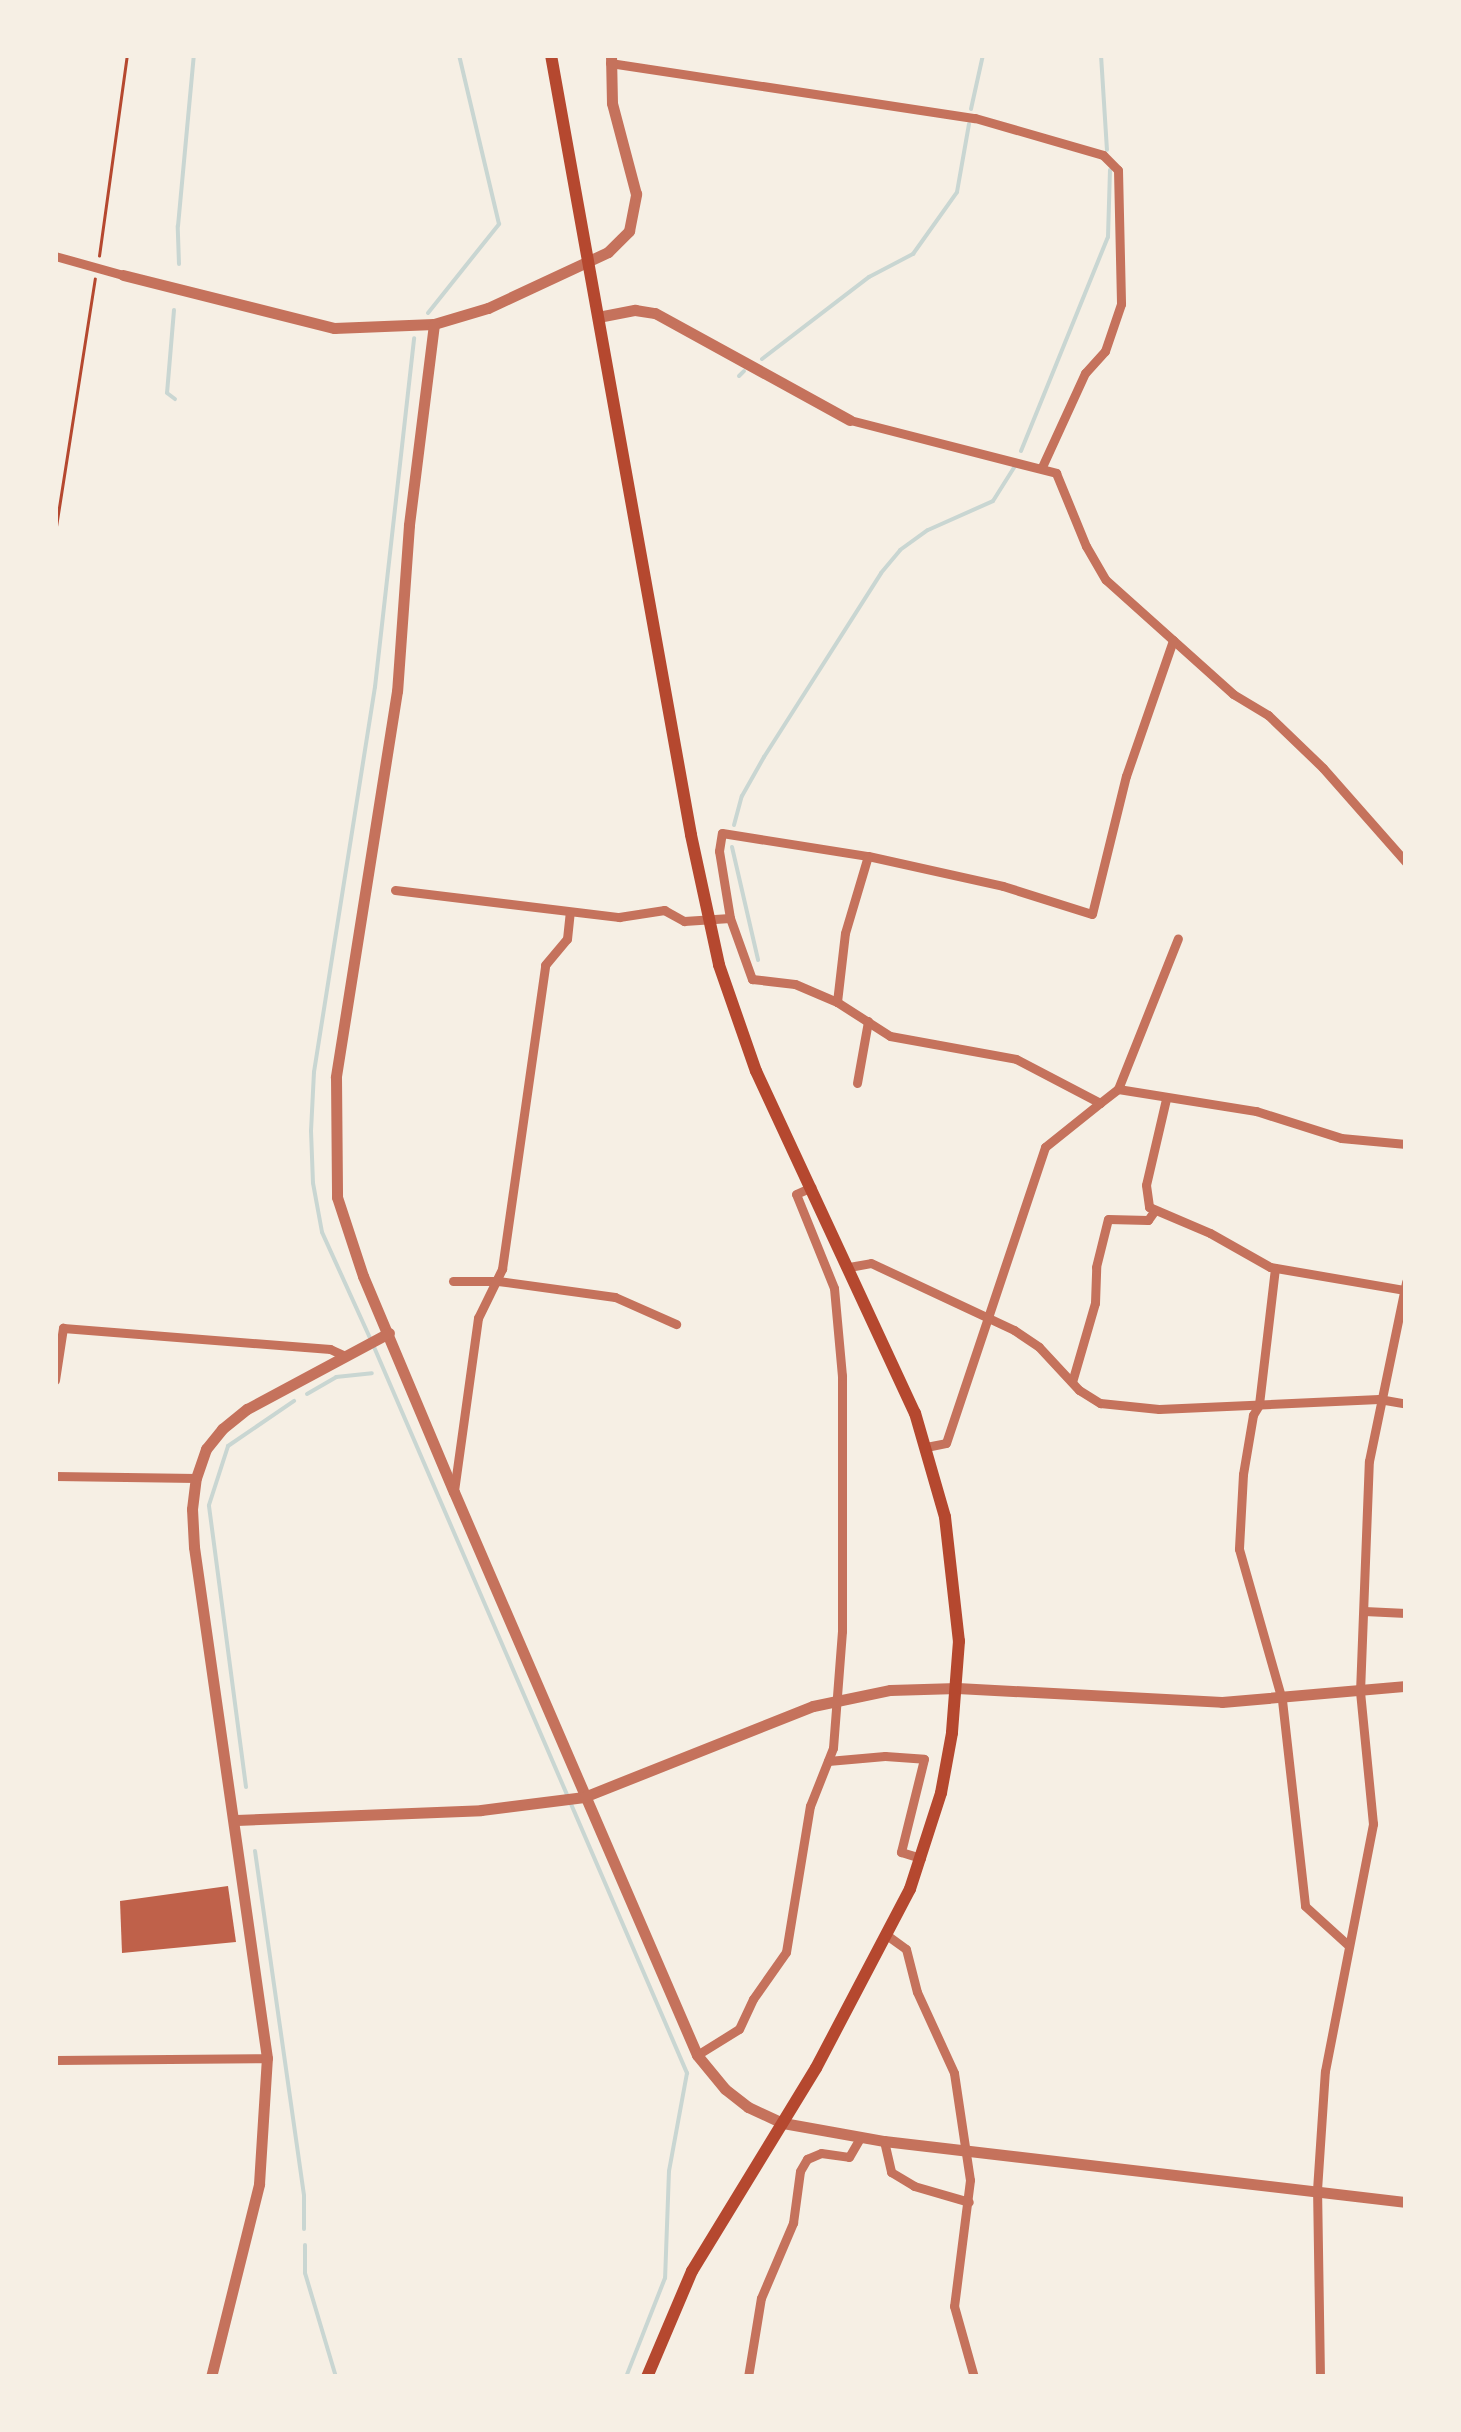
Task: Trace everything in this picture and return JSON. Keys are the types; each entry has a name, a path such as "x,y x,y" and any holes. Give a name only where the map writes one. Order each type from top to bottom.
{"main road":[{"path":"551,55 708,918 756,1071 915,1412 946,1517 956,1588 957,1688 940,1793 921,1858 888,1936 782,2124 692,2272 647,2377"}],"street":[{"path":"55,256 306,324 360,329 434,324 488,308 608,252 629,231 636,204 612,103 610,59 975,118 1102,155 1118,170 1121,304 1105,351 1085,374 1042,467"},
{"path":"598,317 635,310 656,312 850,420 1056,473 1086,546 1106,580 1233,694 1268,715 1324,768 1406,862"},
{"path":"434,324 409,526 397,690 336,1077 337,1197 346,1232 454,1492 697,2056 724,2089 748,2107 782,2124 860,2138 1406,2202"},
{"path":"1100,1103 1016,1059 890,1036 837,1002 795,984 752,979 730,918 719,850 722,833 868,856 1004,886 1092,914 1126,776 1173,640"},
{"path":"837,1002 845,933 868,856"},
{"path":"395,890 619,917 664,910 684,921 730,918"},
{"path":"454,1492 478,1318 498,1281 544,965 567,939 570,912"},
{"path":"926,1447 946,1443 1045,1147 1118,1089 1178,938"},
{"path":"857,1083 868,1021"},
{"path":"1118,1089 1256,1111 1341,1138 1406,1144"},
{"path":"1166,1099 1146,1185 1146,1198 1155,1210 1210,1233 1275,1268 1405,1286 1369,1461 1360,1692 1373,1824 1325,2071 1318,2190 1320,2377"},
{"path":"697,2056 739,2030 753,1999 786,1952 810,1806 834,1748 842,1376 834,1288 796,1194 812,1187"},
{"path":"1072,1382 1094,1303 1096,1267 1108,1219 1148,1220 1155,1210"},
{"path":"849,1268 871,1263 989,1317 1040,1347 1072,1382 1100,1403 1159,1409 1379,1400 1406,1404"},
{"path":"1275,1268 1259,1405 1253,1415 1243,1474 1239,1549 1282,1700 1305,1906 1348,1945"},
{"path":"453,1281 498,1281 614,1298 676,1324"},
{"path":"55,1380 63,1328 330,1349 345,1356"},
{"path":"211,2377 259,2184 267,2058 194,1547 196,1478 206,1449 222,1428 247,1409 389,1333"},
{"path":"55,1476 196,1478"},
{"path":"1364,1610 1406,1614"},
{"path":"236,1820 481,1810 584,1797 837,1700 890,1690 957,1688 1222,1702 1282,1700 1406,1686"},
{"path":"828,1762 884,1756 924,1759 901,1852 921,1858"},
{"path":"888,1936 906,1948 917,1992 954,2073 970,2180 954,2306 974,2377"},
{"path":"55,2060 267,2058"},
{"path":"748,2377 761,2298 794,2223 800,2170 807,2159 821,2152 849,2157 860,2138"},
{"path":"884,2141 891,2172 914,2186 969,2202"}],"path":[{"path":"55,532 117,149 127,55"}],"building":[{"path":"228,1886 236,1942 122,1953 120,1901"}],"waterway":[{"path":"179,264 178,226 194,55"},
{"path":"428,313 499,224 459,55"},
{"path":"971,109 983,55"},
{"path":"1101,55 1107,150"},
{"path":"762,359 869,277 913,254 957,192 969,124"},
{"path":"1021,451 1108,237 1110,170"},
{"path":"174,310 167,393 175,399"},
{"path":"370,1338 322,1232 313,1183 311,1131 314,1072 375,687 414,338"},
{"path":"739,376 744,371"},
{"path":"734,825 742,796 764,757 881,573 900,550 928,530 993,501 1015,466"},
{"path":"732,847 758,960"},
{"path":"374,1347 687,2073 669,2171 665,2278 626,2377"},
{"path":"307,1394 336,1377 372,1373"},
{"path":"246,1787 209,1505 228,1446 294,1401"},
{"path":"255,1851 304,2196 304,2229"},
{"path":"305,2245 305,2273 336,2377"}]}
